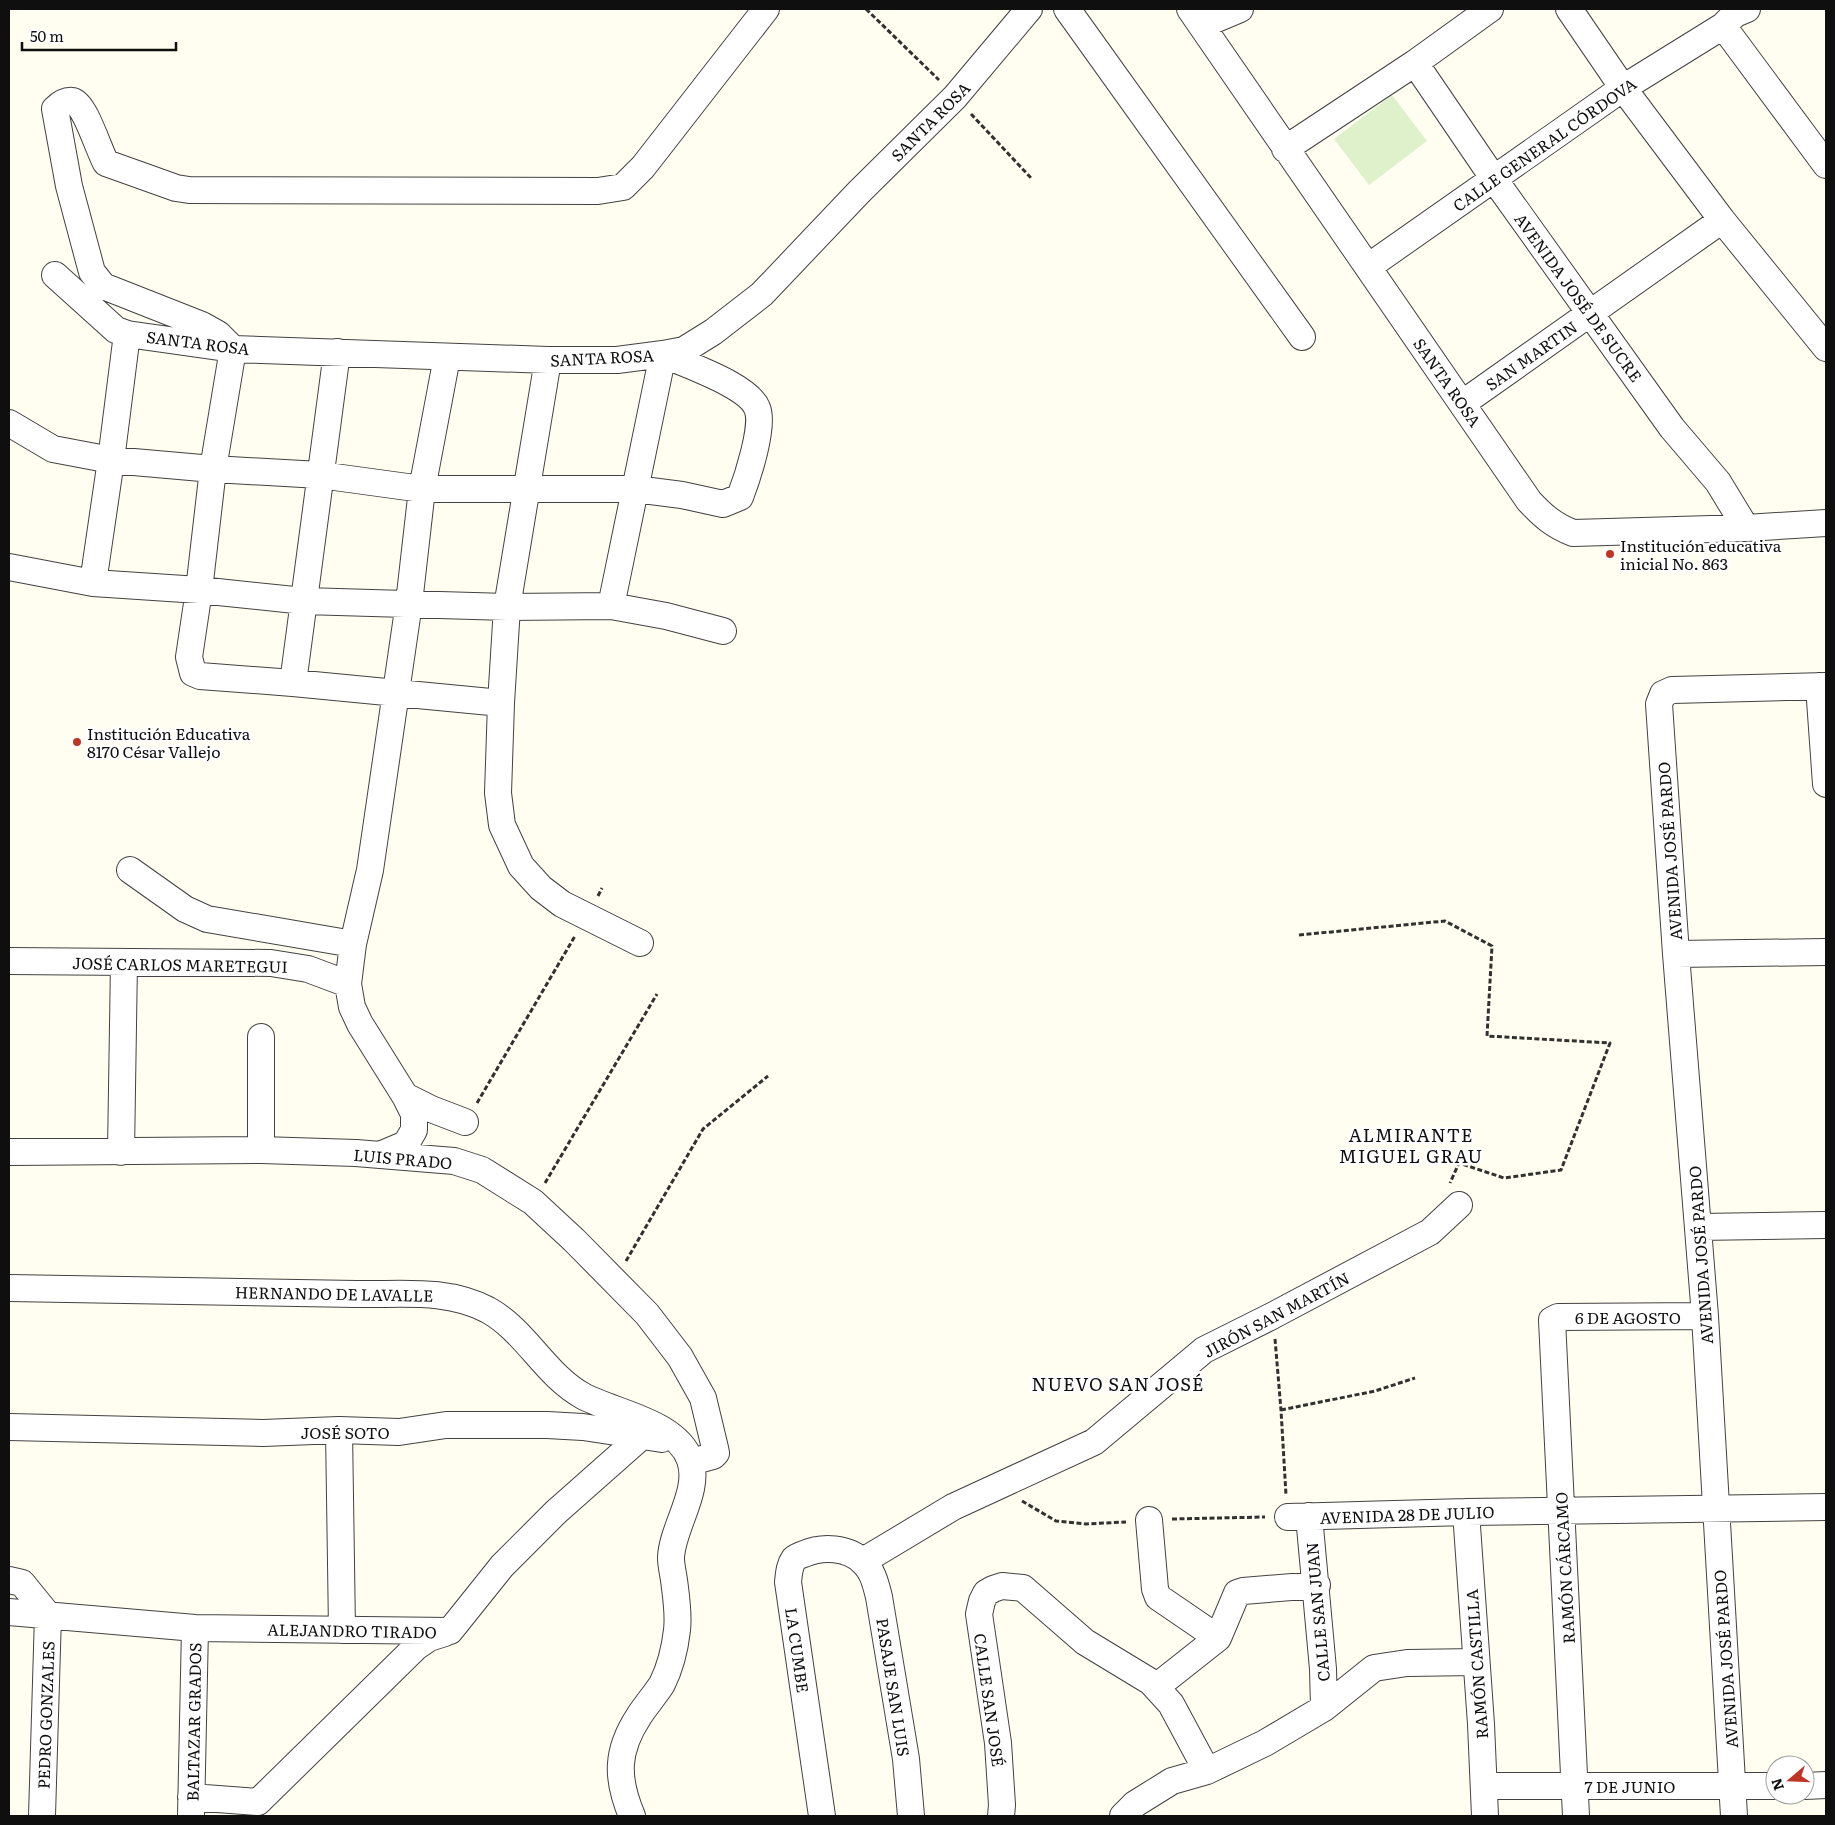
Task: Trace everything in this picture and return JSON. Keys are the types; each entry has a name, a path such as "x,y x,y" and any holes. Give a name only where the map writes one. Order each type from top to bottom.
{"street":[{"path":"501,703 200,676 193,673 189,657 213,469 233,349 218,334 202,325 103,286 92,272 69,186 55,109 67,101 73,101 78,104 90,125 106,163 176,188 189,190 598,192 623,187 643,168 766,9"},
{"name":"SANTA ROSA","path":"56,275 111,327 127,334 233,349 548,360 617,360 684,350 700,342 762,294 859,192 955,97 1029,9"},
{"path":"1067,9 1302,337"},
{"path":"1196,17 1240,9"},
{"path":"1285,148 1416,64 1490,9"},
{"path":"1569,9 1623,88 1722,220 1826,348"},
{"name":"CALLE GENERAL CÓRDOVA","path":"1368,267 1623,88 1723,26 1735,14 1746,9"},
{"name":"SANTA ROSA","path":"1196,17 1463,403 1528,501 1543,516 1557,527 1573,534 1746,528 1826,523"},
{"path":"1723,26 1826,165"},
{"name":"AVENIDA JOSÉ DE SUCRE","path":"1416,64 1494,179 1672,428 1718,482 1746,528"},
{"name":"SAN MARTIN","path":"1463,403 1722,220"},
{"path":"93,583 127,334"},
{"path":"294,683 337,352"},
{"path":"9,423 53,448 111,460 213,469 320,475 422,489 635,489 682,495 723,504 740,497 757,441 758,410 752,398 736,387 663,354 635,489 611,606"},
{"path":"380,1155 406,1144 414,1130 414,1114 405,1096 360,1024 352,1007 348,984 353,944 370,870 409,603 422,489 447,357"},
{"path":"548,360 507,607 498,793 502,825 521,866 541,888 562,904 640,943"},
{"path":"9,402 53,448"},
{"path":"9,567 93,583 199,590 304,602 409,603 507,607 611,606 666,616 723,632"},
{"path":"1823,686 1826,784"},
{"name":"AVENIDA JOSÉ PARDO","path":"1734,1816 1705,1316 1658,704 1662,694 1672,690 1823,686"},
{"path":"130,870 184,909 207,919 353,944"},
{"path":"1676,954 1826,952"},
{"name":"JOSÉ CARLOS MARETEGUI","path":"9,960 271,963 308,969 348,984"},
{"path":"121,1152 124,962"},
{"path":"261,1037 261,1150"},
{"path":"405,1096 431,1109 466,1122"},
{"name":"LUIS PRADO","path":"9,1152 261,1150 380,1155 454,1161 482,1170 533,1202 647,1314 680,1357 703,1398 716,1453 713,1456 685,1452"},
{"name":"JIRÓN SAN MARTÍN","path":"863,1561 953,1507 1094,1442 1204,1350 1430,1232 1454,1197"},
{"path":"1698,1227 1826,1225"},
{"name":"HERNANDO DE LAVALLE","path":"9,1288 356,1294 430,1293 457,1298 489,1311 509,1326 572,1390 644,1421 685,1452"},
{"name":"6 DE AGOSTO","path":"1552,1320 1558,1317 1705,1316"},
{"name":"RAMÓN CÁRCAMO","path":"1552,1320 1576,1816"},
{"name":"JOSÉ SOTO","path":"9,1427 263,1433 339,1430 399,1432 446,1425 546,1425 583,1427 643,1435 685,1452"},
{"path":"339,1430 342,1630"},
{"name":"ALEJANDRO TIRADO","path":"9,1612 195,1628 450,1631 502,1566 556,1512 643,1435"},
{"path":"632,1816 620,1775 620,1761 630,1732 662,1683 669,1665 677,1629 671,1559 675,1537 690,1493 685,1452"},
{"name":"AVENIDA 28 DE JULIO","path":"1298,1517 1561,1510 1826,1507"},
{"name":"RAMÓN CASTILLA","path":"1466,1512 1485,1816"},
{"name":"CALLE SAN JUAN","path":"1298,1517 1317,1585 1324,1708"},
{"path":"1150,1520 1155,1589 1158,1598 1218,1638"},
{"name":"LA CUMBE","path":"822,1816 788,1582 789,1569 795,1558 815,1549 840,1550 863,1561"},
{"name":"PASAJE SAN LUIS","path":"863,1561 873,1576 879,1597 906,1759 911,1816"},
{"path":"9,1580 22,1584 48,1615"},
{"path":"1207,1771 1171,1704 1156,1687 1218,1638 1237,1593 1317,1585"},
{"name":"CALLE SAN JOSÉ","path":"1001,1816 998,1743 979,1614 986,1594 1002,1586 1023,1588 1085,1642 1151,1682 1156,1687"},
{"name":"PEDRO GONZALES","path":"42,1816 48,1615"},
{"name":"BALTAZAR GRADOS","path":"191,1807 195,1628"},
{"path":"191,1807 258,1802 416,1647 429,1638 450,1631"},
{"path":"1123,1816 1135,1804 1172,1780 1207,1771 1265,1743 1324,1708 1374,1668 1407,1663 1476,1662"},
{"name":"7 DE JUNIO","path":"1484,1786 1765,1786"}],"path":[{"path":"866,9 955,97 1032,179"},
{"path":"466,1122 587,917 602,888"},
{"path":"1299,935 1445,921 1492,946 1487,1036 1610,1042 1561,1170 1504,1178 1459,1163 1454,1197"},
{"path":"533,1202 657,994"},
{"path":"615,1281 703,1129 768,1076"},
{"path":"998,1487 1056,1521 1086,1524 1150,1520 1298,1517 1281,1410 1272,1316"},
{"path":"1281,1410 1375,1391 1415,1378"}],"green space":[{"path":"1392,95 1427,141 1369,185 1334,139"}],"place":[{"name":"Institución educativa inicial No. 863","path":"1610,554"},
{"name":"Institución Educativa 8170 César Vallejo","path":"77,742"}],"district":[{"name":"ALMIRANTE MIGUEL GRAU","path":"1411,1144"},
{"name":"NUEVO SAN JOSÉ","path":"1118,1383"}]}
